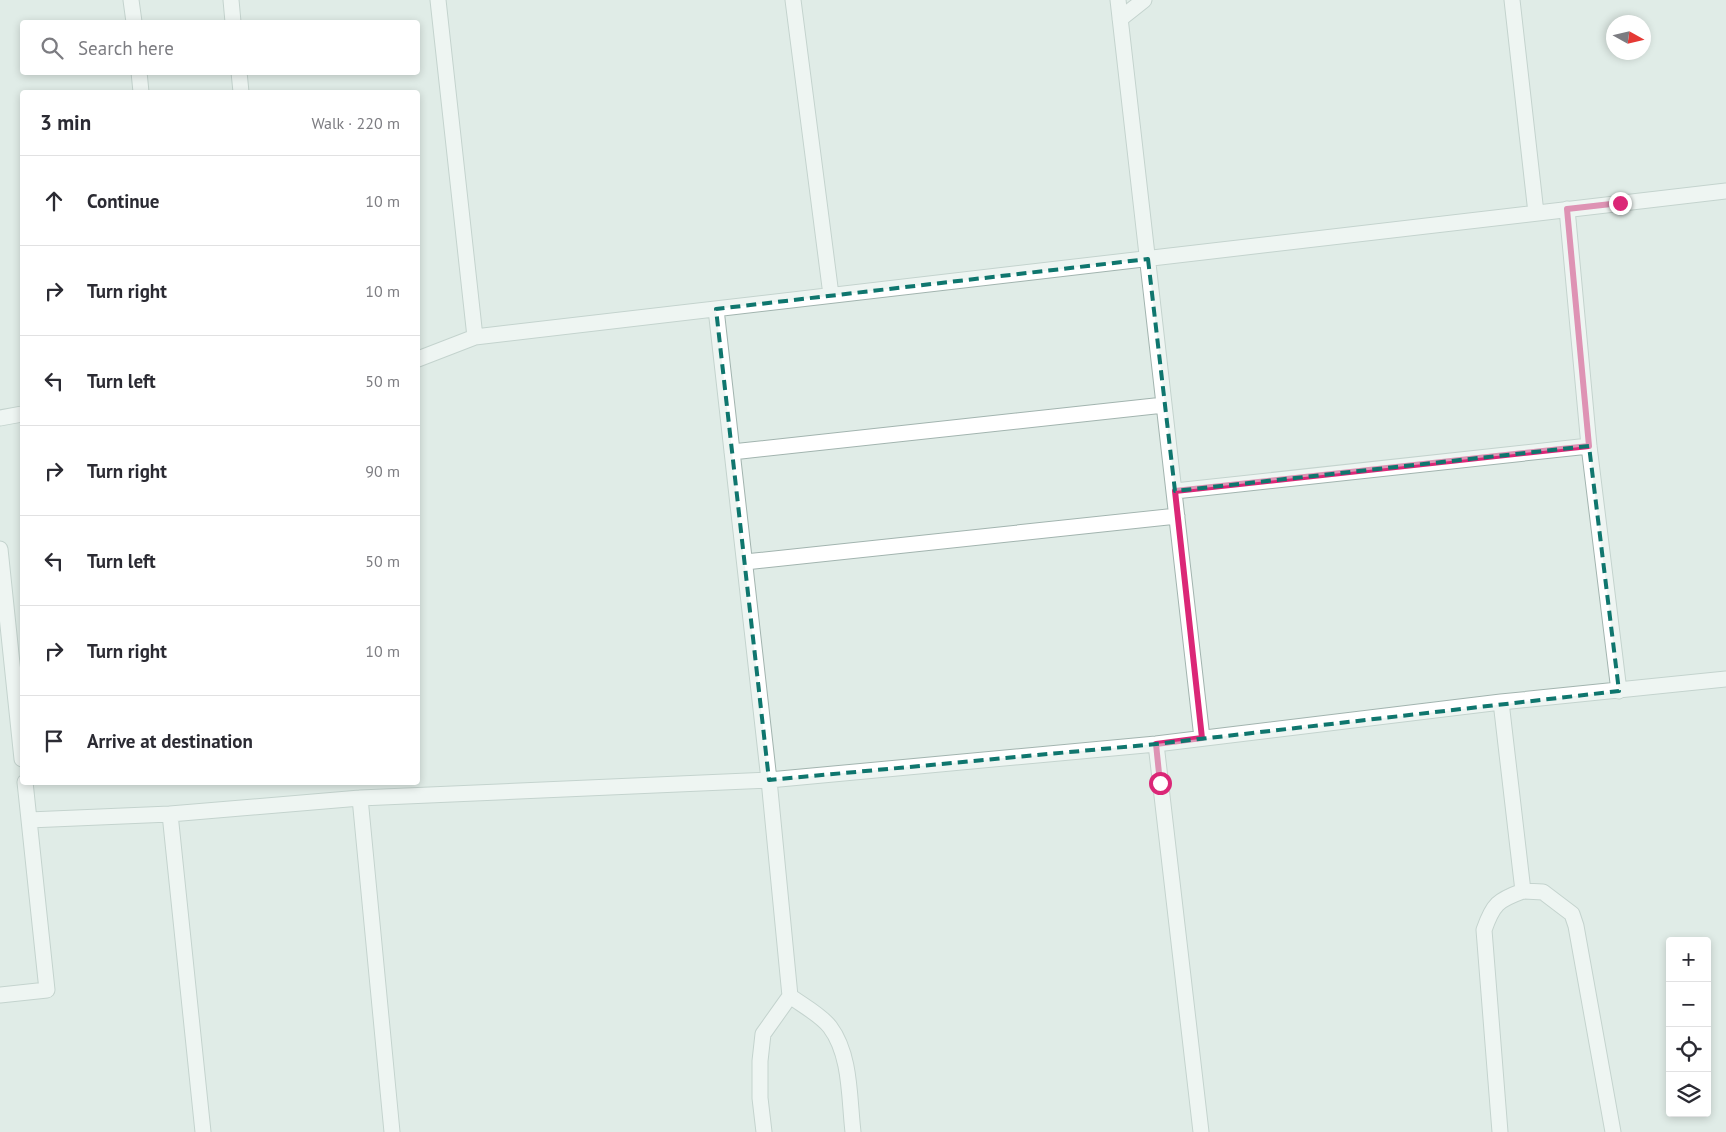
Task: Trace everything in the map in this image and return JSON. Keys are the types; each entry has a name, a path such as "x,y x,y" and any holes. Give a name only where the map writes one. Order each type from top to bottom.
{"street":[{"path":"132,0 134,20"},
{"path":"231,0 233,20"},
{"path":"438,0 475,337"},
{"path":"793,0 831,295"},
{"path":"1118,0 1202,738"},
{"path":"1120,19 1144,0"},
{"path":"1512,0 1536,213"},
{"path":"139,75 140,90"},
{"path":"239,75 241,90"},
{"path":"420,358 475,337 1726,191"},
{"path":"1567,209 1589,446 1619,691"},
{"path":"716,309 769,780 790,996 763,1034 760,1061 760,1098 764,1132"},
{"path":"732,452 1164,405"},
{"path":"0,418 20,414"},
{"path":"1175,491 1589,446"},
{"path":"745,562 1177,516"},
{"path":"0,549 6,663 20,746"},
{"path":"29,820 170,814 360,798 769,780 1156,744 1501,702 1726,679"},
{"path":"1501,702 1523,891"},
{"path":"1156,744 1201,1132"},
{"path":"0,995 47,990 25,785"},
{"path":"360,798 392,1132"},
{"path":"170,814 203,1132"},
{"path":"1500,1132 1484,930 1492,908 1504,898 1523,891 1543,892 1572,914 1576,926 1613,1132"},
{"path":"790,996 829,1025 842,1048 853,1132"}],"highlighted area":[{"path":"1148,259 1175,491 1589,446 1619,691 1156,744 769,780 716,309"}],"route":[{"path":"1160,783 1156,744 1202,738 1175,491 1589,446 1567,209 1620,203"}]}
